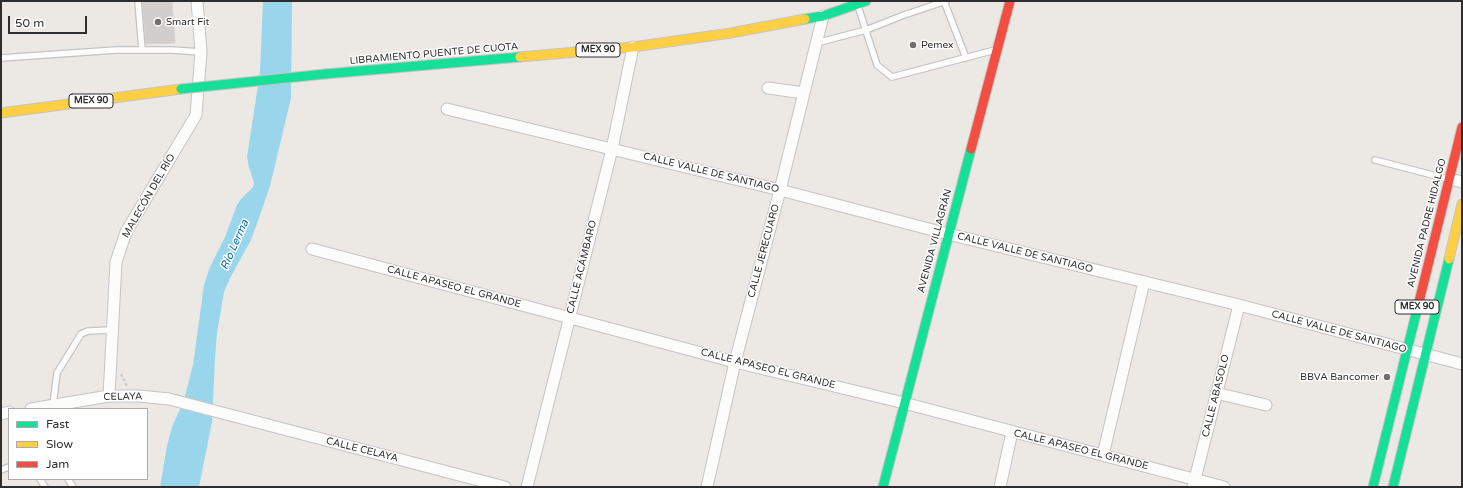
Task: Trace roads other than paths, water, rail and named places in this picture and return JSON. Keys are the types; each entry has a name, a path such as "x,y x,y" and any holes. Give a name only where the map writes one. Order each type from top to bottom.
{"main road":[{"name":"AVENIDA VILLAGRÁN","path":"883,487 1010,1"},
{"name":"LIBRAMIENTO PUENTE DE CUOTA","path":"1,113 181,89 325,74 633,47 731,33 823,16 862,2"},
{"name":"AVENIDA PADRE HIDALGO","path":"1373,487 1462,127"},
{"name":"MEX 90","path":"1393,487 1462,204"},
{"path":"1427,267 1445,272"}],"street":[{"name":"MALECÓN DEL RÍO","path":"109,396 115,330 116,262 126,232 196,115 201,52 197,1"},
{"name":"CALLE JERECUARO","path":"707,487 735,362 780,190 823,16"},
{"name":"CALLE ACÁMBARO","path":"527,487 612,149 633,47"},
{"path":"768,88 804,92"},
{"name":"CALLE VALLE DE SANTIAGO","path":"447,108 780,190 948,234 1239,305 1462,364"},
{"path":"1450,179 1462,182"},
{"name":"CALLE APASEO EL GRANDE","path":"312,249 735,362 904,403 1103,455 1194,483 1224,487"},
{"path":"1103,455 1144,282"},
{"name":"CALLE ABASOLO","path":"1194,483 1239,305"},
{"path":"1216,393 1266,405"},
{"name":"CELAYA","path":"37,408 109,396 138,396 169,399 219,413"},
{"name":"CALLE CELAYA","path":"219,413 505,487"},
{"path":"1000,487 1012,432"}],"lane":[{"path":"138,1 142,50"},
{"path":"816,43 866,30 945,1 966,58"},
{"path":"862,2 866,30 877,65 892,77 997,49"},
{"path":"1,58 89,51 142,50 201,52"},
{"path":"1375,160 1450,179"},
{"path":"54,405 57,373 81,334 88,331 115,330"}],"water":[{"name":"Río Lerma","path":"263,1 292,1 291,98 270,186 260,215 251,240 224,292 217,333 212,422 199,487 160,487 172,427 184,400 193,365 204,285 210,267 225,237 237,205 253,187 254,183 247,157 260,72"}],"place":[{"name":"Smart Fit","path":"158,22"},
{"name":"Pemex","path":"913,45"},
{"name":"BBVA Bancomer","path":"1387,377"}]}
